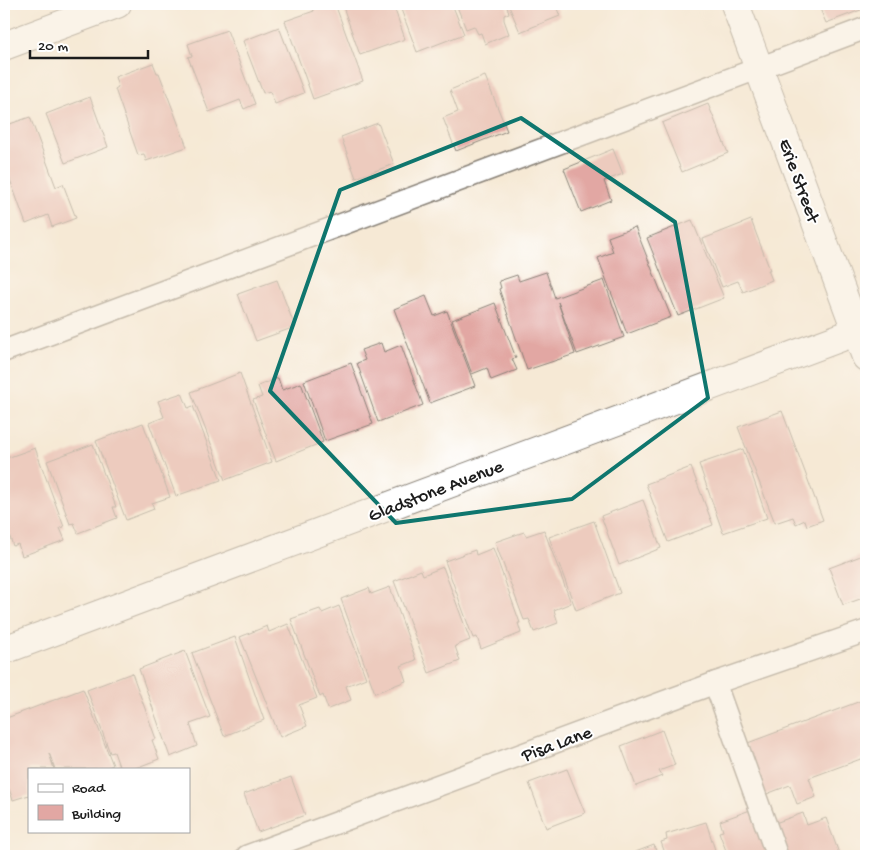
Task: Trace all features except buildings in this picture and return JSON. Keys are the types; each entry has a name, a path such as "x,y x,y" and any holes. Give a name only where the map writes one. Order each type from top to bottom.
{"street":[{"path":"4,46 117,4"},
{"name":"Erie Street","path":"735,4 861,330 866,357"},
{"name":"Gladstone Avenue","path":"4,650 861,330"}],"lane":[{"path":"4,351 866,28"},
{"name":"Pisa Lane","path":"247,856 715,683 866,631"},
{"path":"715,683 776,856"}],"highlighted area":[{"path":"521,118 675,222 708,398 572,499 396,523 270,391 340,190"}]}
